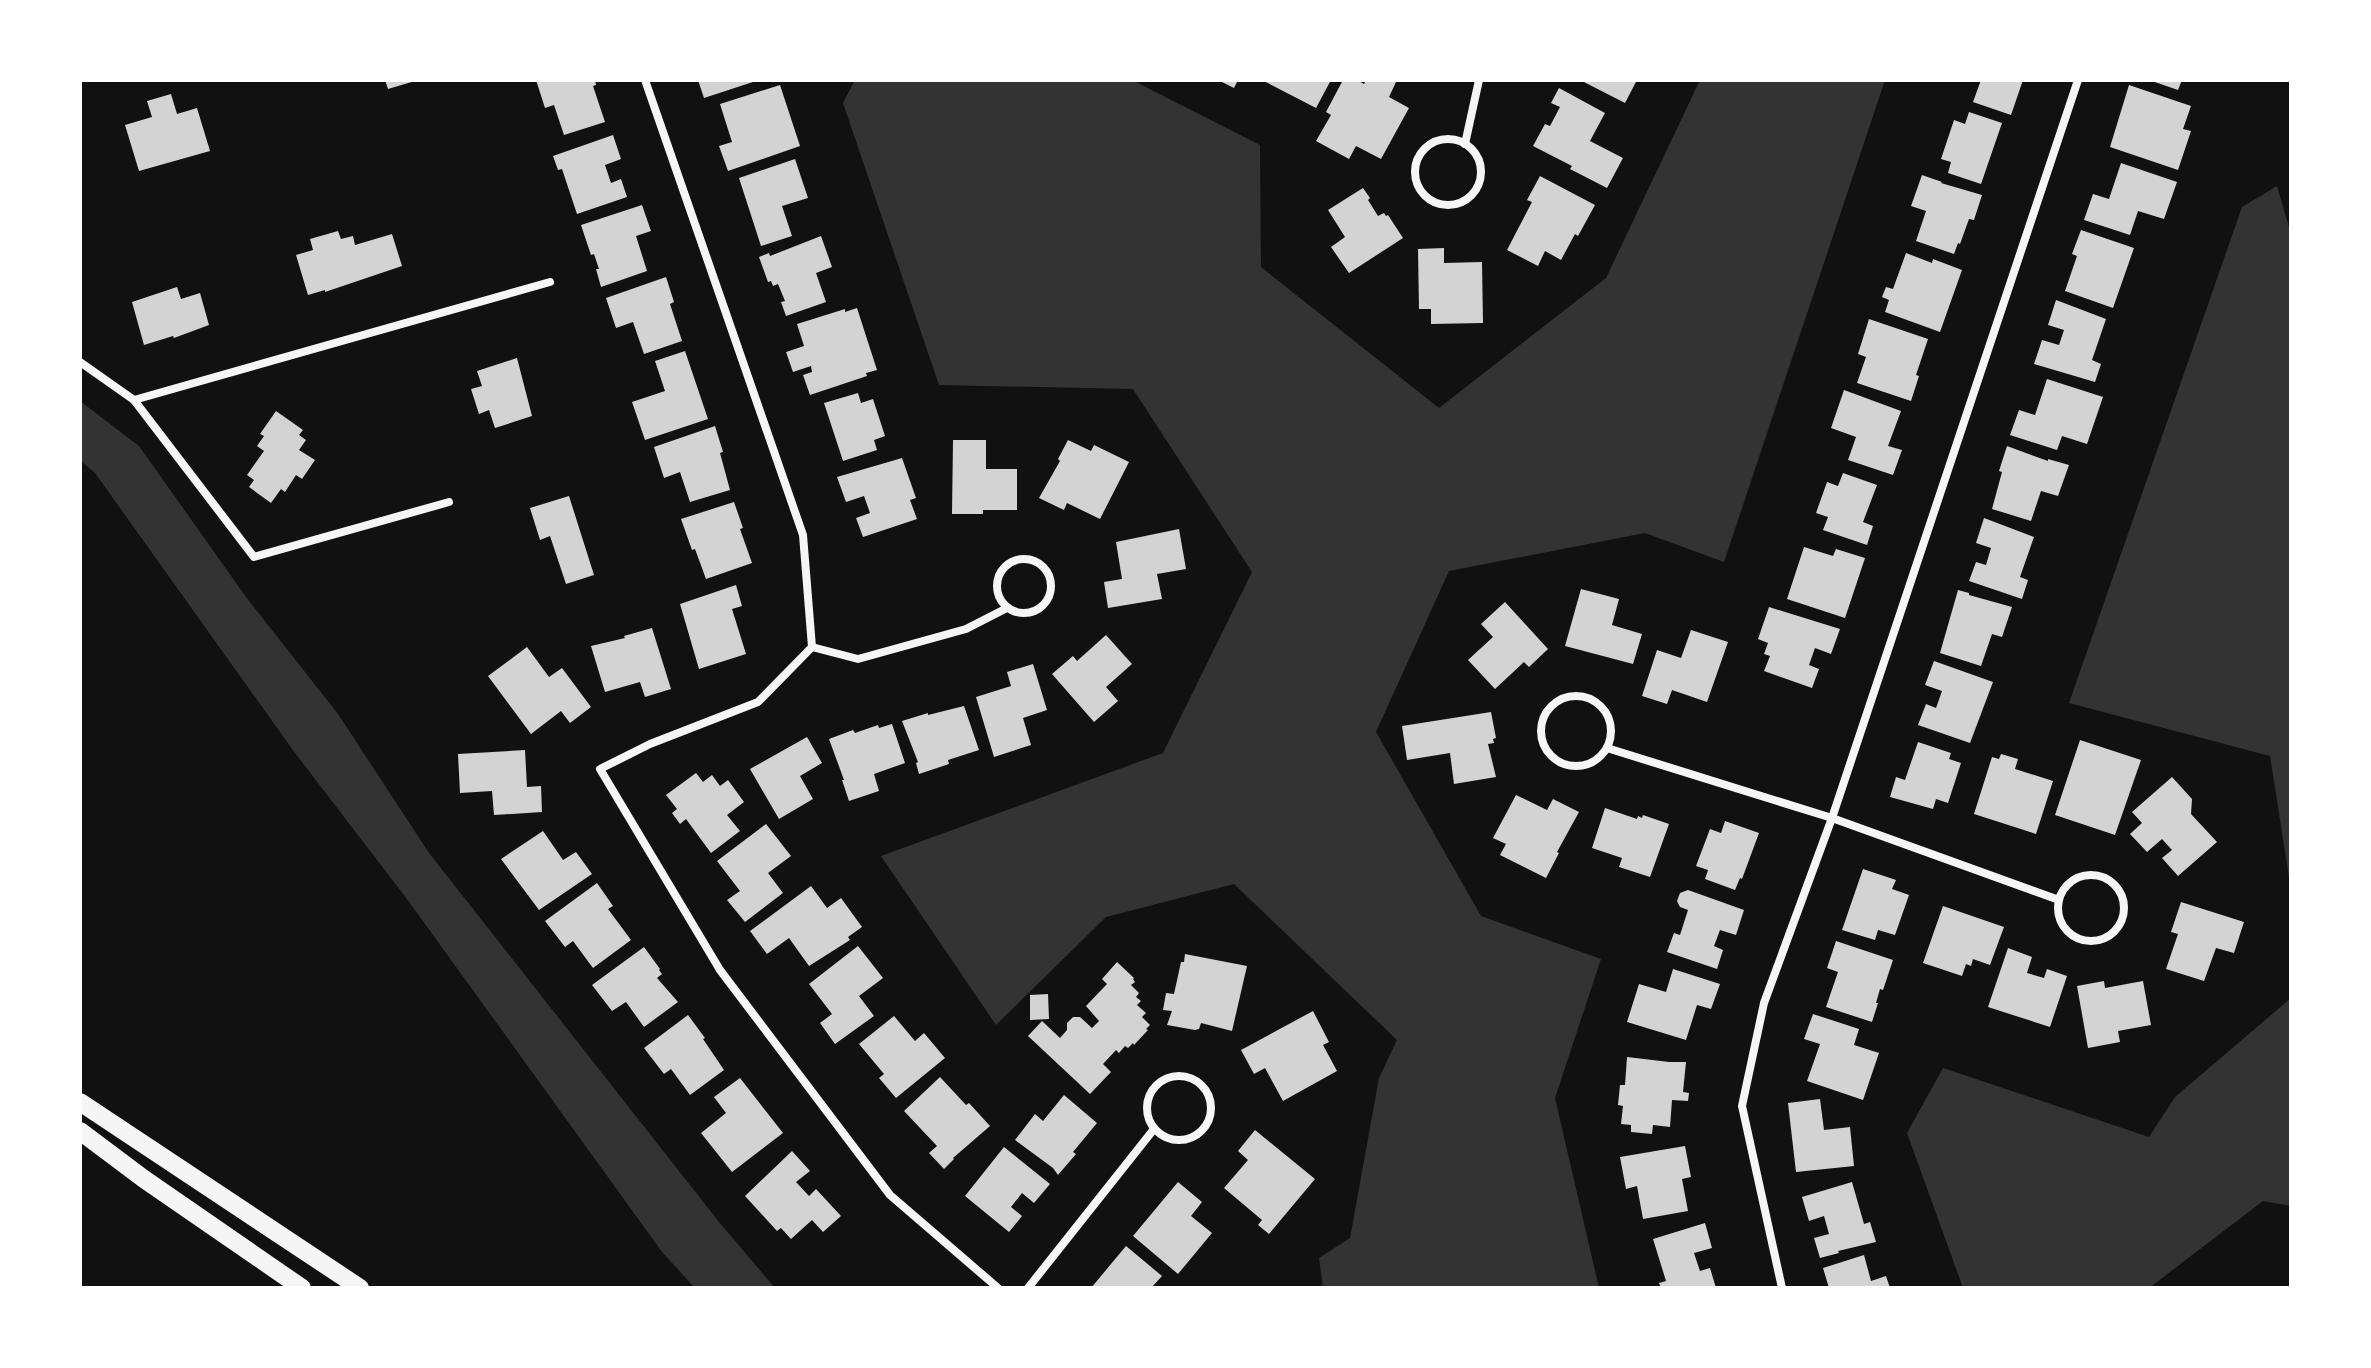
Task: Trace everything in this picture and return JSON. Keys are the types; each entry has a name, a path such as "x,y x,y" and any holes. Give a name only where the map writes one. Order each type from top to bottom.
{"highway":[{"path":"80,1102 360,1288"},
{"path":"80,1131 302,1288"}],"street":[{"path":"645,80 803,535 812,647 758,702 650,744 600,769 720,970 890,1195 998,1288"},
{"path":"1465,144 1479,80"},
{"path":"1782,1288 1742,1106 1764,1003 1832,818 2078,80"},
{"path":"1442,139 1465,144 1473,150 1481,169 1476,189 1461,203 1451,205 1431,200 1422,193 1415,172 1423,151 1431,143 1442,139"},
{"path":"134,400 550,282"},
{"path":"80,362 134,400 254,557 449,502"},
{"path":"1023,558 1041,564 1051,580 1049,599 1035,611 1016,612 1007,608 997,592 1000,573 1006,566 1023,558"},
{"path":"812,647 858,659 966,629 1007,608"},
{"path":"1572,696 1593,700 1608,716 1611,737 1607,748 1600,757 1580,766 1559,761 1544,746 1541,724 1545,714 1561,699 1572,696"},
{"path":"1607,748 1832,818 2059,900"},
{"path":"2089,875 2100,876 2117,887 2123,896 2124,916 2113,934 2104,939 2083,940 2066,929 2058,910 2059,900 2070,883 2089,875"},
{"path":"1177,1075 1196,1080 1204,1087 1209,1095 1211,1116 1200,1133 1191,1138 1171,1139 1161,1136 1154,1129 1146,1110 1151,1090 1158,1083 1177,1075"},
{"path":"1028,1288 1154,1129"}],"shaded area":[{"path":"855,80 1132,80 1260,145 1261,267 1439,408 1606,278 1700,80 1885,80 1724,562 1645,533 1449,571 1376,732 1481,916 1601,959 1555,1098 1599,1288 1323,1288 1319,1258 1350,1238 1379,1078 1397,1040 1234,884 1106,917 996,1025 881,856 1163,753 1252,572 1133,389 939,385 843,103"},
{"path":"2277,186 2291,234 2291,890 2270,756 2069,703 2242,207"},
{"path":"80,401 139,446 246,597 338,714 429,853 719,1222 775,1288 695,1288 662,1252 407,899 295,753 95,473 80,460"},
{"path":"2291,998 2291,1206 2263,1201 2149,1288 1963,1288 1907,1133 1943,1068 2149,1137 2175,1097"}],"building":[{"path":"385,80 415,80 415,81 388,89"},
{"path":"536,80 595,80 596,85 593,86 605,122 564,135 554,105 545,108"},
{"path":"698,80 756,80 756,81 704,98"},
{"path":"1218,80 1238,80 1234,88"},
{"path":"1262,80 1331,80 1316,108"},
{"path":"1343,80 1357,80 1364,84 1366,80 1392,80 1396,82 1389,97 1409,108 1381,159 1356,146 1349,159 1316,141 1331,115 1326,112"},
{"path":"1580,80 1637,80 1625,103"},
{"path":"1981,80 2023,80 2011,115 1973,102"},
{"path":"2149,80 2182,80 2178,90"},
{"path":"780,85 800,146 728,171 719,146 732,142 720,104"},
{"path":"2129,85 2191,106 2183,129 2191,131 2178,170 2110,147"},
{"path":"1559,88 1605,113 1590,141 1623,158 1607,188 1533,146 1545,124 1550,126 1560,107 1551,103"},
{"path":"171,94 177,114 197,108 210,151 139,171 125,125 152,117 147,101"},
{"path":"1969,112 2002,123 1981,184 1948,173 1951,162 1941,159 1954,120 1965,124"},
{"path":"613,135 621,159 605,165 611,183 621,179 627,197 577,214 562,169 558,170 553,156"},
{"path":"795,159 808,198 782,206 792,236 761,246 739,178"},
{"path":"2121,163 2177,182 2164,219 2138,211 2130,235 2084,220 2093,194 2109,199"},
{"path":"1922,175 1982,195 1974,220 1969,219 1954,254 1916,241 1926,211 1911,206"},
{"path":"1540,176 1595,205 1561,260 1545,251 1538,266 1507,250 1532,202 1527,200"},
{"path":"1363,188 1378,216 1388,215 1403,238 1349,273 1331,247 1345,237 1328,210"},
{"path":"642,205 651,231 636,236 647,271 601,287 596,269 599,269 581,225"},
{"path":"2081,230 2134,248 2113,308 2065,291 2077,256 2072,254"},
{"path":"338,231 341,239 353,236 355,245 392,234 402,266 308,295 296,255 313,250 310,239"},
{"path":"821,236 832,267 816,273 826,302 786,316 781,302 785,301 778,284 773,286 771,281 768,282 759,257 769,253 770,256"},
{"path":"1444,248 1444,263 1482,262 1483,323 1431,324 1431,309 1419,309 1418,249"},
{"path":"1906,253 1962,270 1940,332 1885,312 1889,300 1882,297 1886,287 1893,289"},
{"path":"666,277 674,302 670,304 682,341 644,354 633,322 616,328 606,298"},
{"path":"177,287 181,299 200,293 209,325 144,345 132,302"},
{"path":"2056,300 2106,319 2092,360 2101,364 2095,382 2034,364 2042,340 2059,345 2064,330 2048,325"},
{"path":"857,308 877,370 810,395 803,375 812,372 811,366 793,372 786,352 804,346 797,324"},
{"path":"1869,319 1928,339 1911,401 1857,383 1866,357 1858,354"},
{"path":"685,351 708,419 645,440 632,402 665,391 655,361"},
{"path":"517,358 532,416 495,428 489,410 479,414 471,389 482,386 477,371"},
{"path":"2047,379 2103,397 2087,444 2062,436 2057,450 2010,435 2019,410 2035,415"},
{"path":"1844,390 1901,411 1888,446 1902,450 1893,475 1848,460 1856,437 1831,428"},
{"path":"858,393 861,403 873,399 885,436 874,440 877,450 843,461 824,403"},
{"path":"276,411 303,430 299,435 306,440 299,450 315,460 302,479 296,475 285,492 281,489 271,503 249,487 254,480 247,475 264,451 257,446 264,436 260,434"},
{"path":"715,426 730,490 690,502 680,472 664,478 654,447"},
{"path":"953,440 986,440 986,469 1017,469 1017,510 952,514"},
{"path":"1068,440 1091,451 1094,445 1129,462 1100,519 1067,503 1064,510 1039,498"},
{"path":"2007,446 2069,465 2058,496 2041,491 2031,521 1992,509"},
{"path":"902,458 916,498 910,500 917,519 863,537 856,518 870,513 864,496 846,502 837,477"},
{"path":"1843,473 1877,485 1863,522 1873,526 1867,545 1823,530 1828,517 1816,513 1827,482 1838,486"},
{"path":"569,496 594,575 566,584 550,536 540,540 530,508"},
{"path":"734,502 752,563 706,579 681,519"},
{"path":"1984,518 2034,537 2020,577 2028,580 2022,599 1969,581 1976,562 1986,565 1991,548 1976,543"},
{"path":"1179,529 1186,569 1157,574 1162,599 1108,608 1104,582 1122,579 1116,542"},
{"path":"1804,547 1833,556 1836,549 1865,558 1845,618 1787,599"},
{"path":"736,585 742,606 732,609 746,654 699,669 680,604"},
{"path":"1581,589 1619,599 1612,625 1642,634 1633,664 1565,646"},
{"path":"1958,590 2012,607 2002,637 1992,634 1981,666 1940,653"},
{"path":"1505,602 1548,649 1529,667 1524,662 1495,689 1468,660 1493,637 1481,624"},
{"path":"1769,607 1840,629 1831,654 1815,648 1809,665 1819,669 1812,688 1764,671 1770,656 1764,654 1768,643 1758,639"},
{"path":"652,628 671,689 645,697 640,682 605,692 591,646"},
{"path":"1691,630 1728,642 1707,702 1672,690 1667,704 1642,696 1657,650 1681,658"},
{"path":"1106,635 1132,664 1106,687 1118,701 1094,722 1052,674 1073,656 1077,661"},
{"path":"527,647 549,677 562,668 591,707 570,723 561,711 531,734 488,676"},
{"path":"1934,661 1993,682 1970,743 1918,725 1926,704 1936,708 1942,691 1925,685"},
{"path":"1033,664 1047,710 1023,718 1031,745 994,757 976,697 1011,686 1007,672"},
{"path":"964,706 979,750 919,774 918,762 902,721"},
{"path":"1491,712 1496,738 1493,739 1494,743 1488,744 1496,777 1454,784 1450,753 1407,760 1402,726"},
{"path":"892,724 905,763 874,774 879,791 849,801 829,739 853,730 855,733"},
{"path":"807,737 822,763 800,776 813,799 779,819 750,769"},
{"path":"2080,740 2141,760 2115,835 2055,815"},
{"path":"1918,742 1951,753 1949,759 1961,763 1948,803 1936,799 1933,809 1890,797 1896,777 1905,780"},
{"path":"525,750 527,787 541,786 542,812 494,815 492,791 460,793 458,754"},
{"path":"2001,754 2018,759 2015,769 2053,781 2036,834 1974,814 1992,757 1999,759"},
{"path":"696,773 703,782 712,775 720,786 728,780 744,802 727,815 740,831 711,853 686,819 680,824 672,813 677,809 666,795"},
{"path":"2172,777 2192,799 2191,814 2217,842 2178,876 2162,858 2172,850 2162,839 2147,852 2130,834 2142,823 2132,812"},
{"path":"1516,795 1547,810 1553,799 1579,812 1546,878 1500,855 1506,844 1493,838"},
{"path":"1605,808 1637,819 1643,815 1669,824 1650,877 1619,867 1622,858 1592,848"},
{"path":"1725,821 1759,833 1735,890 1705,879 1708,870 1696,866 1710,829 1721,833"},
{"path":"766,824 791,856 768,873 783,893 745,922 727,900 740,891 717,861"},
{"path":"543,831 563,860 576,852 592,874 539,910 501,859"},
{"path":"1863,869 1896,880 1892,889 1909,895 1895,935 1878,930 1875,940 1842,930"},
{"path":"597,883 613,906 608,909 631,940 593,968 573,941 565,947 545,921"},
{"path":"811,886 827,908 841,898 862,927 848,937 850,940 809,966 789,938 767,954 750,931"},
{"path":"1688,890 1744,910 1736,935 1720,930 1714,946 1723,950 1717,969 1667,952 1674,933 1680,935 1688,910 1680,907 1677,901 1680,893"},
{"path":"2181,902 2244,922 2234,953 2216,948 2204,981 2166,969 2178,934 2171,932"},
{"path":"1943,906 2004,927 1990,965 1973,959 1971,966 1966,964 1962,976 1923,963"},
{"path":"1836,941 1893,960 1883,990 1880,989 1872,1022 1826,1007 1838,972 1827,968"},
{"path":"858,946 883,978 859,996 874,1016 835,1044 820,1023 832,1014 809,984"},
{"path":"644,947 660,969 662,974 657,978 678,1002 644,1027 626,1002 612,1011 592,985"},
{"path":"2008,948 2032,957 2027,973 2044,978 2047,969 2067,976 2050,1027 1988,1007"},
{"path":"1185,954 1247,966 1232,1031 1201,1023 1195,1030 1167,1025 1172,1011 1163,1010 1166,993 1174,994"},
{"path":"1117,962 1134,978 1135,982 1131,985 1139,993 1136,997 1141,1001 1137,1005 1146,1013 1142,1017 1150,1025 1134,1045 1125,1046 1119,1053 1116,1050 1103,1064 1111,1072 1090,1094 1028,1036 1042,1021 1060,1038 1073,1017 1080,1017 1092,1028 1099,1021 1086,1006 1107,984 1102,979"},
{"path":"1673,969 1720,984 1711,1009 1697,1005 1686,1040 1627,1022 1639,984 1666,992"},
{"path":"2104,981 2105,988 2143,981 2151,1025 2118,1031 2120,1042 2088,1048 2077,986"},
{"path":"1048,994 1049,1019 1030,1020 1030,995"},
{"path":"1313,1011 1329,1042 1323,1045 1337,1071 1283,1101 1265,1068 1254,1074 1241,1050"},
{"path":"1813,1014 1859,1029 1854,1045 1879,1053 1863,1100 1807,1081 1820,1044 1804,1039"},
{"path":"688,1015 724,1070 690,1095 671,1069 664,1074 644,1048"},
{"path":"894,1016 915,1041 924,1033 945,1058 896,1098 879,1078 884,1074 859,1044"},
{"path":"1627,1057 1686,1062 1683,1092 1689,1093 1688,1101 1672,1100 1670,1127 1653,1125 1652,1134 1631,1132 1631,1125 1621,1124 1623,1106 1618,1105 1620,1085 1625,1085"},
{"path":"940,1077 990,1126 944,1169 929,1153 937,1146 904,1111"},
{"path":"740,1078 783,1133 732,1172 701,1133 726,1113 714,1097"},
{"path":"1064,1095 1097,1123 1058,1175 1015,1140 1035,1114 1043,1121"},
{"path":"1820,1099 1824,1130 1850,1127 1854,1166 1796,1172 1788,1103"},
{"path":"1255,1130 1315,1179 1269,1234 1258,1225 1262,1220 1224,1188 1248,1160 1238,1151"},
{"path":"1685,1146 1691,1177 1682,1179 1688,1211 1643,1219 1637,1186 1626,1189 1620,1157"},
{"path":"1004,1147 1050,1184 1034,1203 1022,1193 1011,1207 1022,1216 1009,1232 965,1196"},
{"path":"792,1151 810,1171 796,1182 809,1196 816,1189 841,1216 823,1232 812,1220 791,1239 781,1228 777,1231 745,1196"},
{"path":"1178,1182 1202,1202 1191,1216 1212,1233 1178,1274 1133,1236"},
{"path":"1852,1182 1864,1224 1870,1222 1876,1242 1820,1258 1814,1238 1829,1234 1824,1216 1809,1221 1802,1197"},
{"path":"1705,1223 1712,1248 1694,1253 1700,1271 1710,1268 1716,1288 1661,1288 1659,1283 1666,1281 1653,1239"},
{"path":"1126,1246 1162,1276 1151,1288 1091,1288"},
{"path":"1864,1255 1871,1281 1886,1276 1890,1288 1829,1288 1823,1268"}]}
